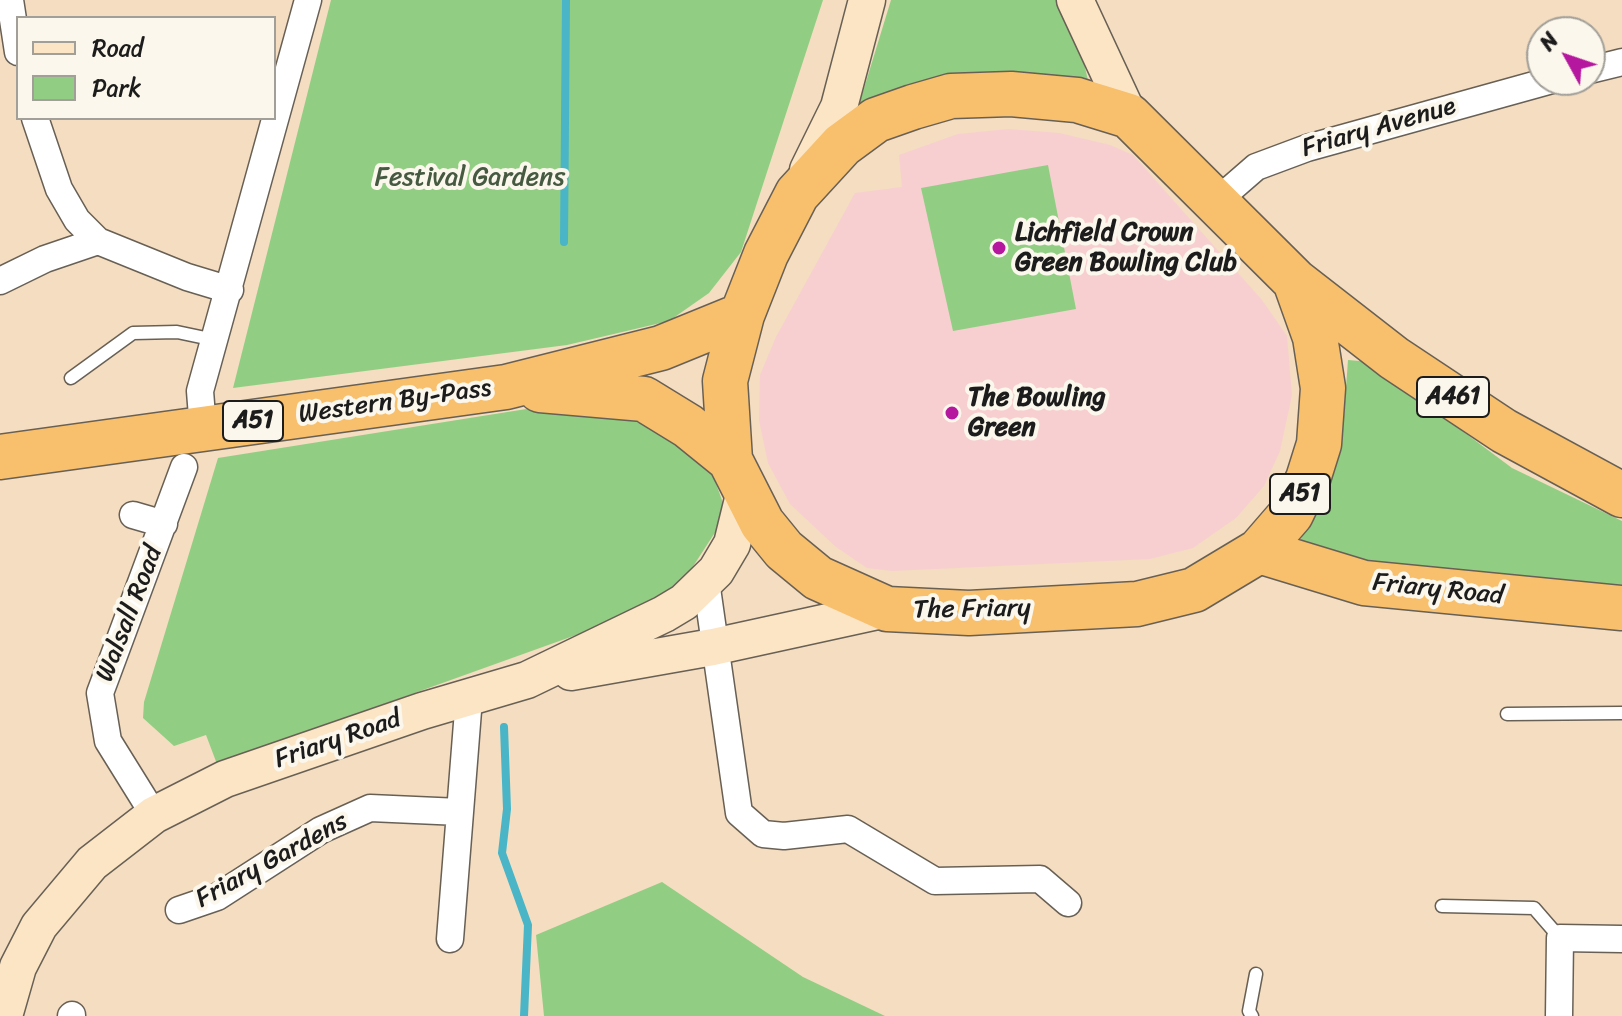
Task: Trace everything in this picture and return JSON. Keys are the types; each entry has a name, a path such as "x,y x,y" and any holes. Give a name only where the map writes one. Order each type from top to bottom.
{"highway":[{"name":"The Friary","path":"1295,281 1315,337 1323,388 1319,444 1308,479 1291,514 1259,551 1194,590 1137,604 969,613 887,609 818,578 784,550 762,523 737,476 725,381 742,315 766,254 797,194 842,145 876,120 951,96 1011,94 1077,100 1129,116 1218,200 1295,281 1394,358 1504,431 1622,495"},
{"name":"Western By-Pass","path":"0,457 506,387 661,348 742,315"},
{"name":"Western By-Pass","path":"506,387 644,399 688,426 737,476"},
{"name":"Friary Road","path":"1259,551 1364,583 1622,608"}],"street":[{"path":"10,0 16,39"},
{"path":"276,119 308,0"},
{"name":"The Friary","path":"797,194 839,107 867,0"},
{"name":"The Friary","path":"1075,0 1129,116"},
{"name":"Friary Avenue","path":"1218,200 1256,167 1307,148 1526,87"},
{"path":"36,120 59,189 77,220 98,241 187,277 230,290"},
{"path":"203,429 200,391 276,120"},
{"path":"0,281 45,259 98,241"},
{"name":"Walsall Road","path":"154,815 108,741 100,693 184,467"},
{"name":"Friary Road","path":"527,680 664,614 684,602 706,581 732,544 737,476"},
{"name":"Walsall Road","path":"133,515 164,524"},
{"path":"706,581 739,813 763,834 784,836 848,829 935,881 1040,879 1068,903"},
{"name":"Friary Road","path":"154,815 225,779 422,711 527,680 713,647 887,609"},
{"path":"450,939 469,698"},
{"name":"Friary Gardens","path":"179,910 217,897 321,830 370,808 460,812"},
{"path":"4,1016 18,967 39,926 92,863 154,815"},
{"path":"1559,1016 1560,938 1622,939"}],"lane":[{"path":"71,378 133,333 177,332 215,340"},
{"path":"1507,714 1622,713"},
{"path":"1442,906 1534,908 1560,938"},
{"path":"1252,1016 1249,1011 1256,974"}],"shaded area":[{"path":"1008,129 1059,133 1110,145 1133,155 1262,300 1287,336 1292,395 1280,451 1264,486 1236,518 1193,548 1150,559 892,571 867,568 836,547 790,504 768,463 759,420 760,375 776,337 855,193 902,187 899,155 958,134"}],"green space":[{"name":"Festival Gardens","path":"331,0 823,0 741,252 709,293 669,321 567,345 233,388"},
{"path":"891,0 1056,0 1082,54 1089,85 1050,75 1011,71 945,80 858,108"},
{"name":"Lichfield Crown Green Bowling Club","path":"1048,165 1076,309 953,331 921,188"},
{"path":"1348,360 1370,362 1512,468 1622,521 1622,585 1380,569 1300,541 1333,468 1343,429"},
{"path":"583,400 650,417 710,467 727,514 679,588 590,630 217,764 206,735 174,746 143,718 144,702 218,458"},
{"path":"662,882 803,977 885,1016 544,1016 536,935"}],"waterway":[{"path":"564,242 566,0"},
{"path":"504,727 507,809 502,853 528,925 524,1016"}],"place":[{"name":"Lichfield Crown Green Bowling Club","path":"999,248"},
{"name":"The Bowling Green","path":"952,413"}]}
